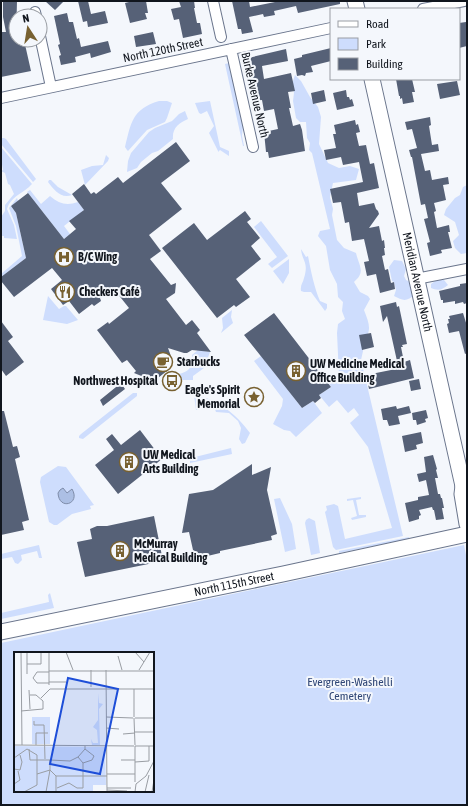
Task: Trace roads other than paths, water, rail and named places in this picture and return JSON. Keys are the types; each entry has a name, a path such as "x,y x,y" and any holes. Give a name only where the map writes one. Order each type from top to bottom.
{"street":[{"path":"213,1 221,37"},
{"path":"428,8 464,1"},
{"name":"North 120th Street","path":"1,98 330,28"},
{"path":"43,48 51,88"},
{"name":"Burke Avenue North","path":"231,49 253,147"},
{"name":"Meridian Avenue North","path":"372,80 465,489 462,494 467,524"},
{"path":"416,278 467,268"},
{"name":"North 115th Street","path":"1,632 289,573 467,534"}],"place":[{"name":"B/C Wing","path":"64,257"},
{"name":"Checkers Café","path":"65,292"},
{"name":"Starbucks","path":"163,362"},
{"name":"UW Medicine Medical Office Building","path":"296,371"},
{"name":"Northwest Hospital","path":"172,381"},
{"name":"Eagle's Spirit Memorial","path":"254,397"},
{"name":"UW Medical Arts Building","path":"129,462"},
{"name":"McMurray Medical Building","path":"120,551"}],"park label":[{"name":"Evergreen-Washelli Cemetery","path":"350,689"}]}
